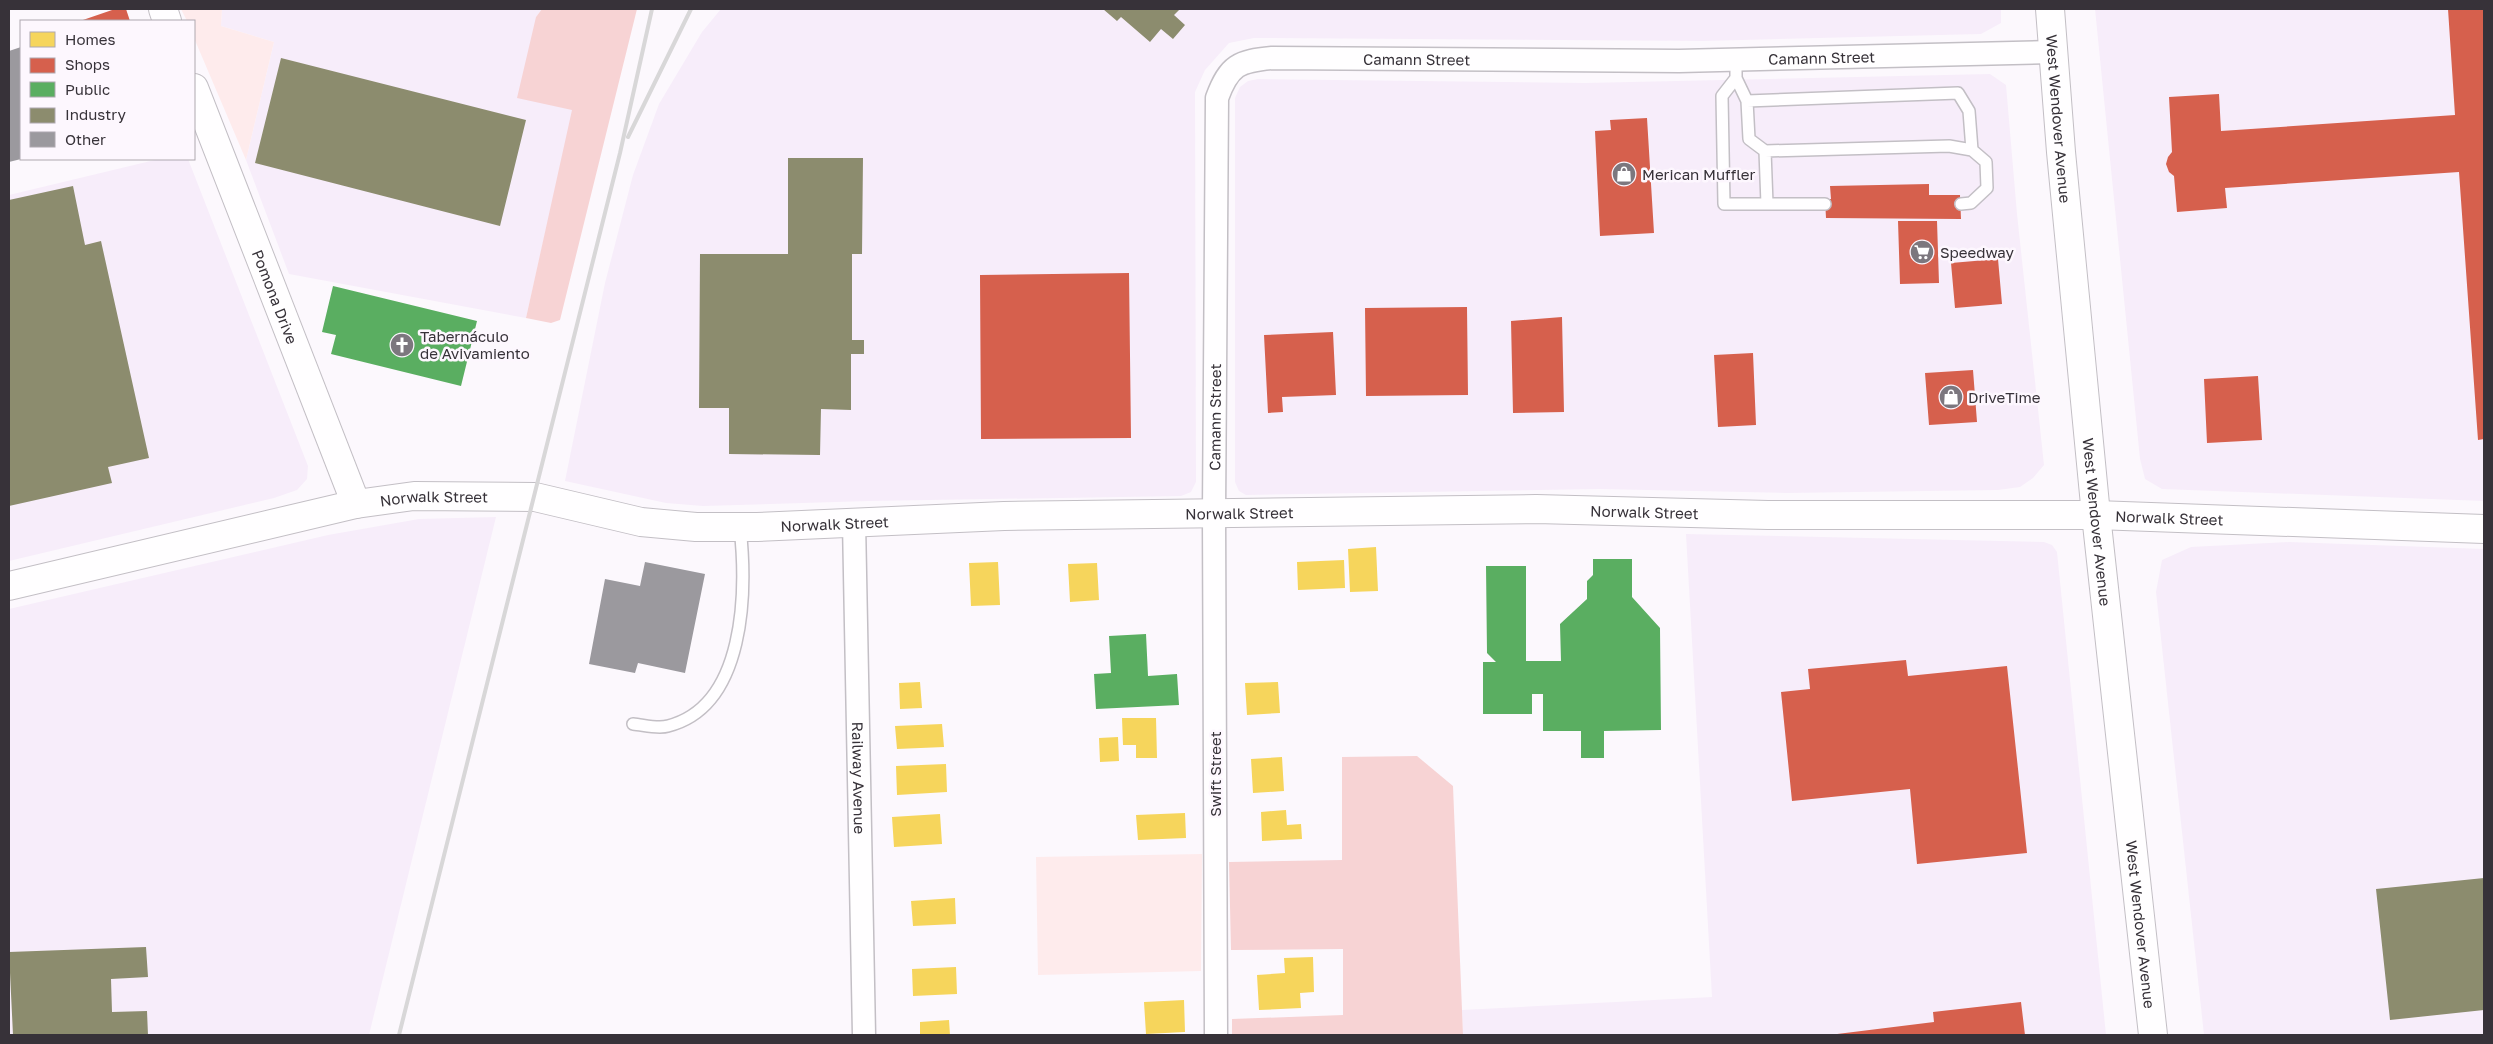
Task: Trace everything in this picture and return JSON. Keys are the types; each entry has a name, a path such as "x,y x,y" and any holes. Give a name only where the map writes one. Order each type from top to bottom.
{"main road":[{"name":"West Wendover Avenue","path":"2050,9 2052,52 2096,515 2153,1035"},
{"name":"Pomona Drive","path":"195,91 356,504"},
{"name":"Norwalk Street","path":"9,586 356,504 414,496 535,497 641,522 668,526 740,527 1004,516 1536,509 1768,515 2096,515 2484,529"}],"street":[{"name":"Camann Street","path":"1214,513 1217,98 1227,76 1238,64 1248,60 1272,58 1736,69 2052,52"},
{"name":"Swift Street","path":"1214,513 1216,1035"},
{"name":"Railway Avenue","path":"854,522 864,1035"}],"lane":[{"path":"1736,69 1746,101 1748,139 1765,151 1949,146 1972,150 1986,162 1987,188 1971,203 1960,204"},
{"path":"1736,69 1722,96 1724,204 1825,204"},
{"path":"1746,101 1958,93 1969,111 1972,150"},
{"path":"1765,151 1767,204"},
{"path":"634,724 666,727 679,722 713,698 726,675 735,653 743,584 744,559 740,527"}],"shaded area":[{"path":"181,9 222,9 221,26 274,42 246,160 195,40 195,20 186,20"},
{"path":"222,9 542,9 536,17 573,110 526,318 289,274 246,160 274,42 221,26"},
{"path":"542,9 637,9 560,320 551,323 526,318 572,110 517,98 536,17"},
{"path":"721,9 2001,9 2001,23 1981,34 1703,41 1254,38 1229,43 1205,70 1195,92 1196,482 1191,492 1181,496 869,501 703,506 666,503 565,481 605,283 633,175 659,104 702,32"},
{"path":"2095,9 2484,9 2484,501 2162,489 2145,479 2140,459"},
{"path":"1990,74 2006,85 2017,214 2044,465 2033,478 2020,487 1998,490 1786,493 1599,489 1246,495 1239,491 1235,482 1235,98 1240,87 1248,81 1258,79 1585,83"},
{"path":"155,160 188,160 308,466 307,479 297,490 274,498 9,561 9,195"},
{"path":"496,517 369,1035 9,1035 9,609 328,535 419,519"},
{"path":"1686,534 2044,542 2052,545 2057,552 2106,1035 1463,1035 1462,1010 1712,997"},
{"path":"2289,542 2484,549 2484,1035 2204,1035 2156,592 2162,560 2191,547"},
{"path":"1417,756 1453,786 1463,1035 1232,1035 1232,1019 1343,1015 1343,949 1231,950 1229,862 1342,860 1342,757"},
{"path":"1202,854 1201,971 1038,975 1036,857"}],"building: Homes":[{"path":"1376,547 1378,591 1350,592 1348,549"},
{"path":"1344,560 1345,588 1298,590 1297,562"},
{"path":"998,562 1000,605 971,606 969,563"},
{"path":"1097,563 1099,600 1070,602 1068,564"},
{"path":"920,682 922,708 900,709 899,683"},
{"path":"1278,682 1280,713 1247,715 1245,683"},
{"path":"1122,718 1156,718 1157,758 1136,758 1136,745 1123,745"},
{"path":"942,724 944,747 897,749 895,726"},
{"path":"1118,737 1119,761 1100,762 1099,738"},
{"path":"1282,757 1284,791 1253,793 1251,759"},
{"path":"946,764 947,792 897,795 896,766"},
{"path":"1286,810 1287,825 1301,824 1302,839 1262,841 1261,812"},
{"path":"1185,813 1186,838 1138,840 1136,815"},
{"path":"940,814 942,844 894,847 892,817"},
{"path":"955,898 956,924 913,926 911,901"},
{"path":"1313,957 1314,992 1300,993 1301,1008 1259,1010 1257,975 1285,973 1284,958"},
{"path":"956,967 957,994 913,996 912,969"},
{"path":"1184,1000 1185,1032 1146,1034 1144,1002"},
{"path":"949,1020 950,1035 920,1035 920,1022"}],"building: Shops":[{"path":"115,9 126,9 130,20 83,20"},
{"path":"2448,9 2484,9 2484,439 2478,440 2459,172 2225,188 2227,208 2177,212 2174,176 2169,172 2166,164 2172,152 2169,97 2219,94 2221,131 2455,115"},
{"path":"1647,118 1654,233 1600,236 1595,131 1611,130 1610,120"},
{"path":"1929,184 1929,195 1960,195 1961,219 1826,218 1825,199 1831,199 1830,186"},
{"path":"1898,221 1937,221 1939,283 1900,284"},
{"path":"1998,259 2002,304 1955,308 1951,263"},
{"path":"1129,273 1131,438 981,439 980,275"},
{"path":"1467,307 1468,395 1366,396 1365,308"},
{"path":"1562,317 1564,412 1513,413 1511,321"},
{"path":"1333,332 1336,395 1282,397 1283,412 1268,413 1264,335"},
{"path":"1753,353 1756,425 1718,427 1714,355"},
{"name":"DriveTime","path":"1973,370 1977,422 1929,425 1925,373"},
{"path":"2258,376 2262,440 2207,443 2204,379"},
{"path":"1906,660 1908,676 2007,666 2027,853 1917,864 1910,789 1792,801 1781,692 1810,689 1808,669"},
{"path":"2021,1002 2025,1035 1829,1035 1934,1022 1933,1012"}],"building: Public":[{"name":"Tabernáculo de Avivamiento","path":"333,286 477,321 461,386 331,354 336,335 322,332"},
{"path":"1593,559 1632,559 1632,597 1660,628 1661,730 1604,731 1604,758 1581,758 1581,731 1543,731 1543,694 1532,694 1532,714 1483,714 1483,662 1496,662 1487,653 1486,566 1526,566 1526,661 1561,661 1560,624 1587,599 1587,581 1593,575"},
{"path":"1146,634 1148,676 1177,674 1179,705 1096,709 1094,674 1111,673 1109,636"}],"building: Industry":[{"path":"1103,9 1180,9 1174,15 1185,25 1173,39 1161,29 1150,42 1121,17 1117,21"},
{"path":"281,58 526,120 500,226 255,163"},
{"path":"788,158 863,158 862,254 852,254 852,340 864,340 864,354 851,354 851,410 821,409 820,455 729,454 729,408 699,408 700,254 788,254"},
{"path":"73,186 85,245 101,241 149,458 108,467 112,483 9,506 9,200"},
{"path":"2484,878 2484,1010 2390,1020 2376,889"},
{"path":"146,947 148,977 111,979 112,1012 147,1011 148,1035 13,1035 9,952"}],"building: Other":[{"path":"20,47 20,159 9,162 9,51"},
{"path":"645,562 705,574 685,673 638,663 635,673 589,664 605,579 640,586"}],"railway":[{"path":"399,1035 620,153 652,9"},
{"path":"628,137 691,9"}],"place":[{"name":"Merican Muffler","path":"1624,174"},
{"name":"Speedway","path":"1922,252"},
{"name":"Tabernáculo de Avivamiento","path":"402,345"},
{"name":"DriveTime","path":"1951,397"}]}
